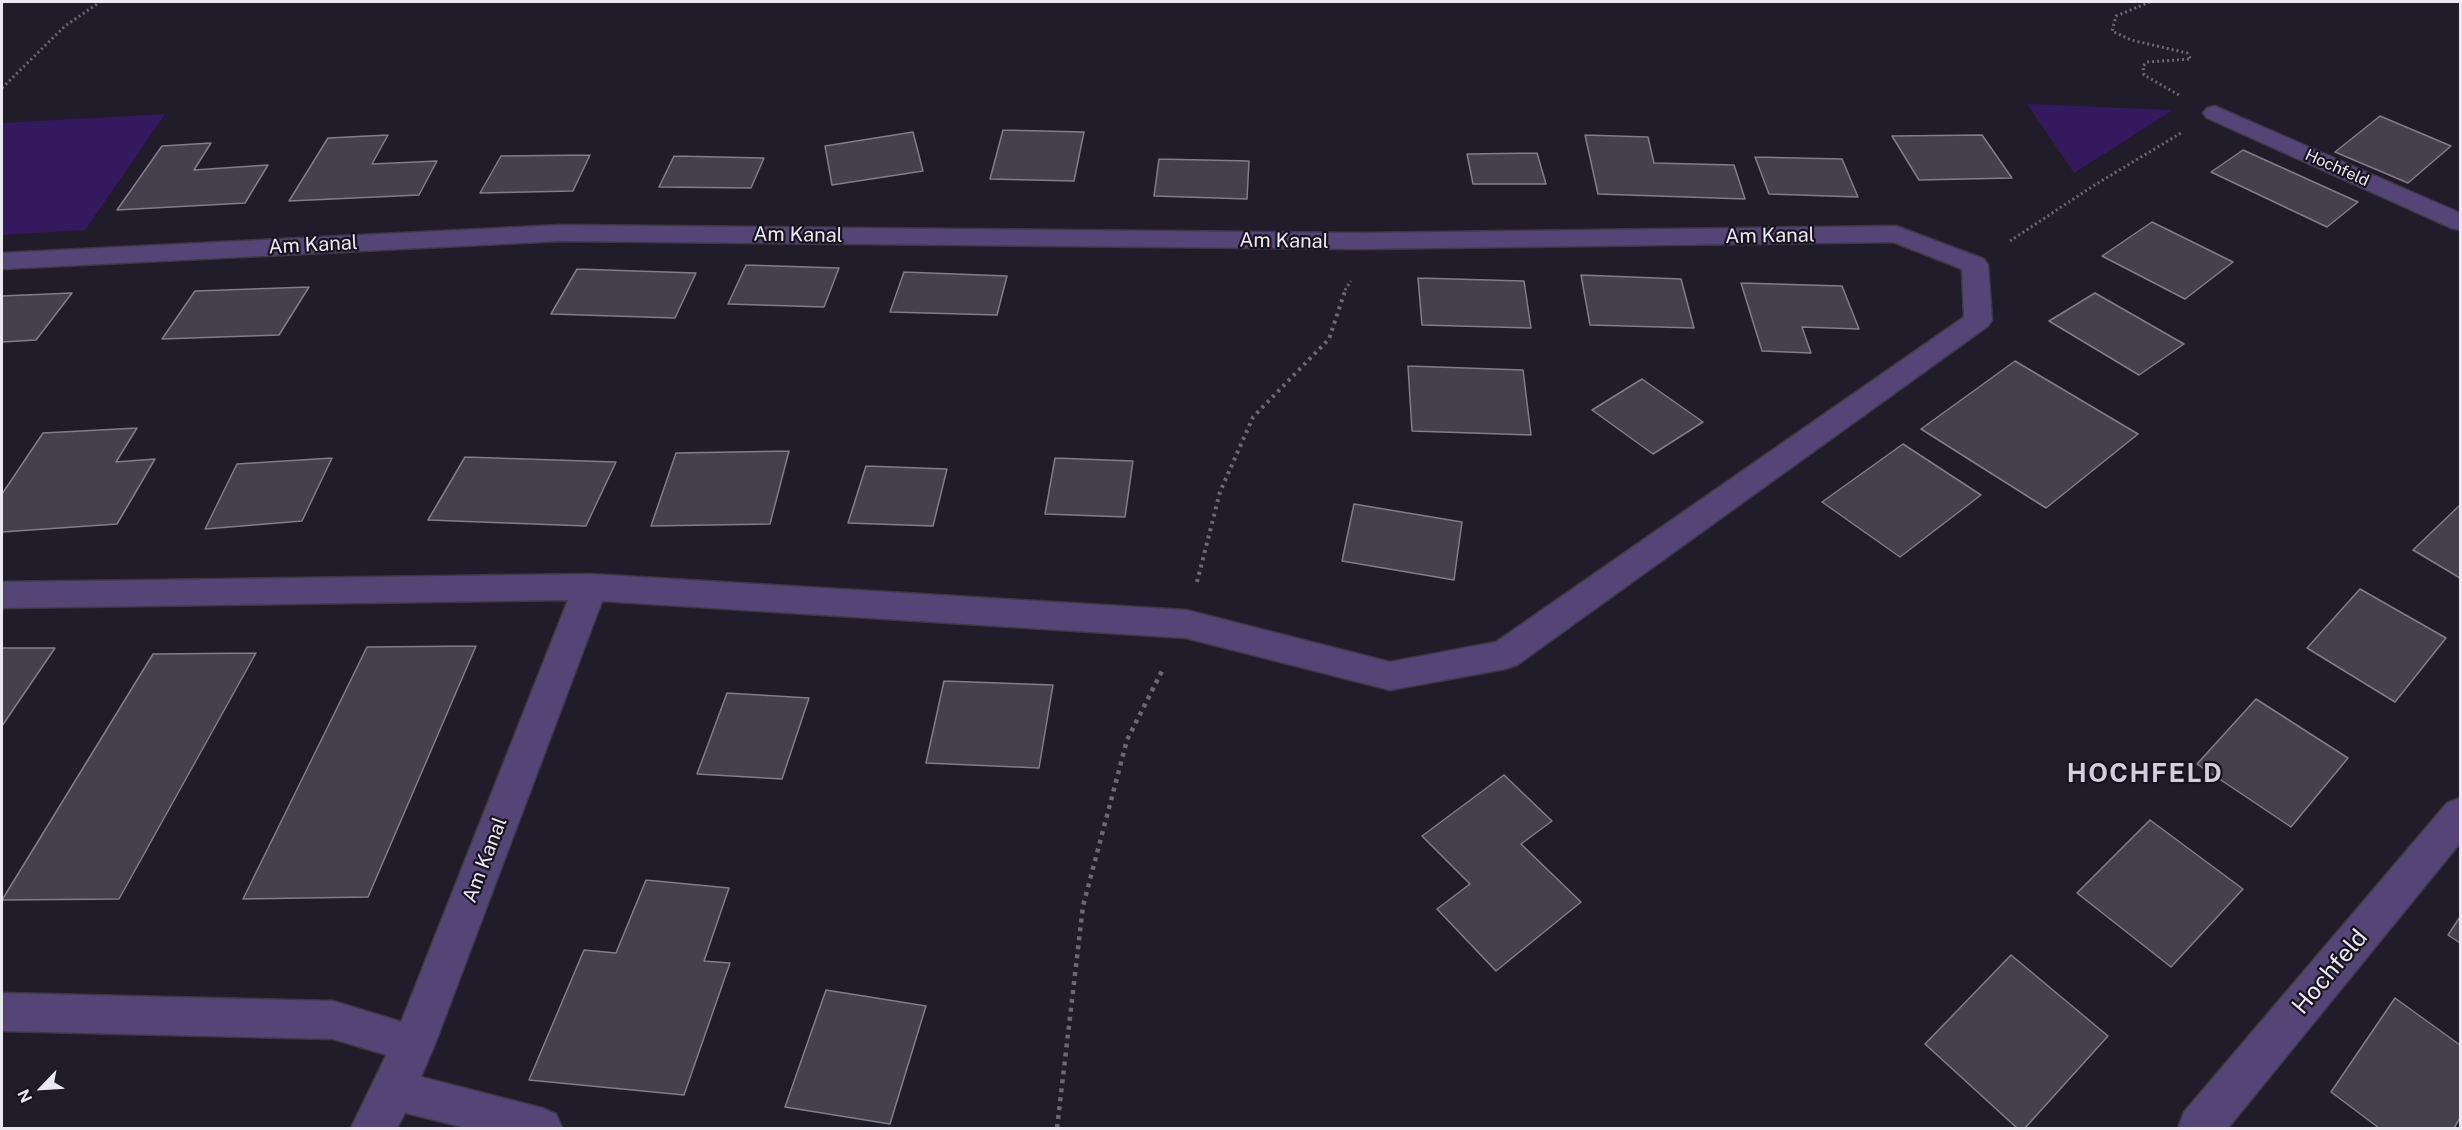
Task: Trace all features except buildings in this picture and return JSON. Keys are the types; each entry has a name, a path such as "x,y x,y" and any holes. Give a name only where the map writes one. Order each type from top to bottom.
{"street":[{"name":"Hochfeld","path":"2215,113 2460,222"},
{"name":"Am Kanal","path":"2,261 561,233 1350,241 1896,234 1975,265"},
{"path":"2,595 590,587 1186,624 1390,676 1505,655 1978,320 1975,265"},
{"name":"Am Kanal","path":"373,1128 394,1090 414,1044 590,587"},
{"name":"Hochfeld","path":"2200,1128 2460,815"}],"lane":[{"path":"2,1012 333,1020 414,1044"},
{"path":"394,1090 542,1128"}],"path":[{"path":"2,88 65,26 100,2"},
{"path":"2150,2 2116,16 2112,31 2131,40 2187,53 2191,59 2147,62 2143,66 2144,75 2215,113"},
{"path":"1975,265 2093,186 2215,113"}],"shaded area":[{"path":"2027,104 2173,110 2074,173"},
{"path":"165,114 85,230 2,235 2,123"}],"district":[{"name":"HOCHFELD","path":"2145,774"}]}
